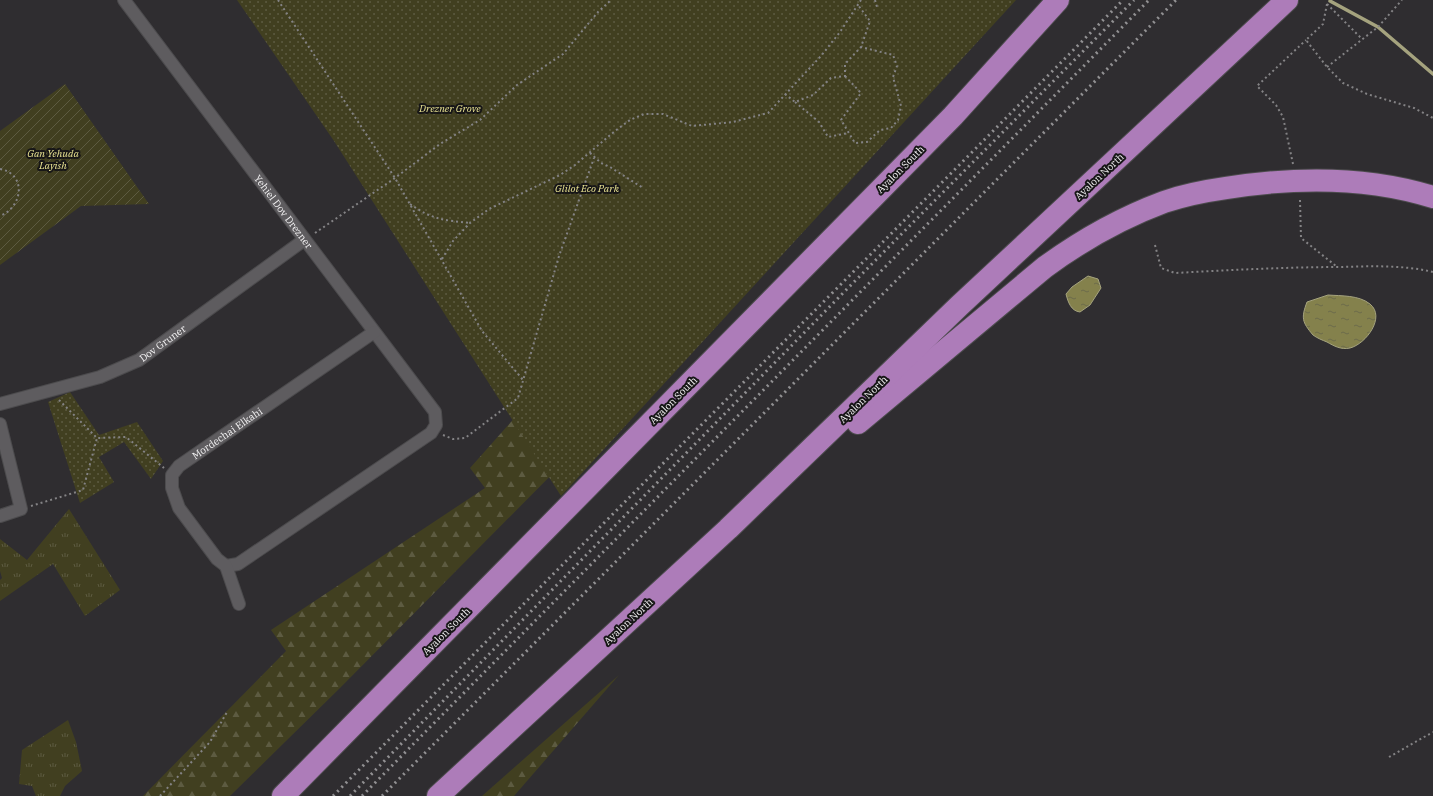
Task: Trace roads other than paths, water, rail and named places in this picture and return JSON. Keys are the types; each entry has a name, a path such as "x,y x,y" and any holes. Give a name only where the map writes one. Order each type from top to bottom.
{"highway":[{"name":"Ayalon South","path":"283,796 953,116 1058,0"},
{"name":"Ayalon North","path":"438,796 728,529 960,306 1287,0"},
{"path":"1198,83 1292,0"},
{"path":"728,529 1045,267 1073,246 1103,230 1165,202 1198,193 1267,181 1337,180 1409,189 1433,197"}],"street":[{"name":"Yehiel Dov Drezner","path":"124,0 435,412 436,425 431,433 238,564 226,566"},
{"name":"Dov Gruner","path":"0,404 100,377 139,360 304,240"},
{"name":"Mordechai Elkahi","path":"226,566 217,559 179,508 172,488 172,475 179,466 374,332"},
{"path":"0,424 21,509 0,516"},
{"path":"226,566 239,604"}],"water":[{"path":"1088,276 1098,279 1101,288 1090,305 1080,312 1074,310 1070,306 1066,294 1072,287"},
{"path":"1328,295 1350,296 1361,299 1370,304 1374,309 1376,316 1375,323 1368,336 1350,348 1338,347 1320,339 1313,335 1305,323 1303,316 1307,302"}],"waterway":[{"path":"1330,1 1378,27 1433,74"}],"railway":[{"path":"333,796 1123,0"},
{"path":"350,796 847,289 1134,0"},
{"path":"362,796 1149,0"},
{"path":"382,796 1176,0"}],"park label":[{"name":"Drezner Grove","path":"450,108"},
{"name":"Gan Yehuda Layish","path":"53,158"},
{"name":"Glilot Eco Park","path":"587,188"}]}
